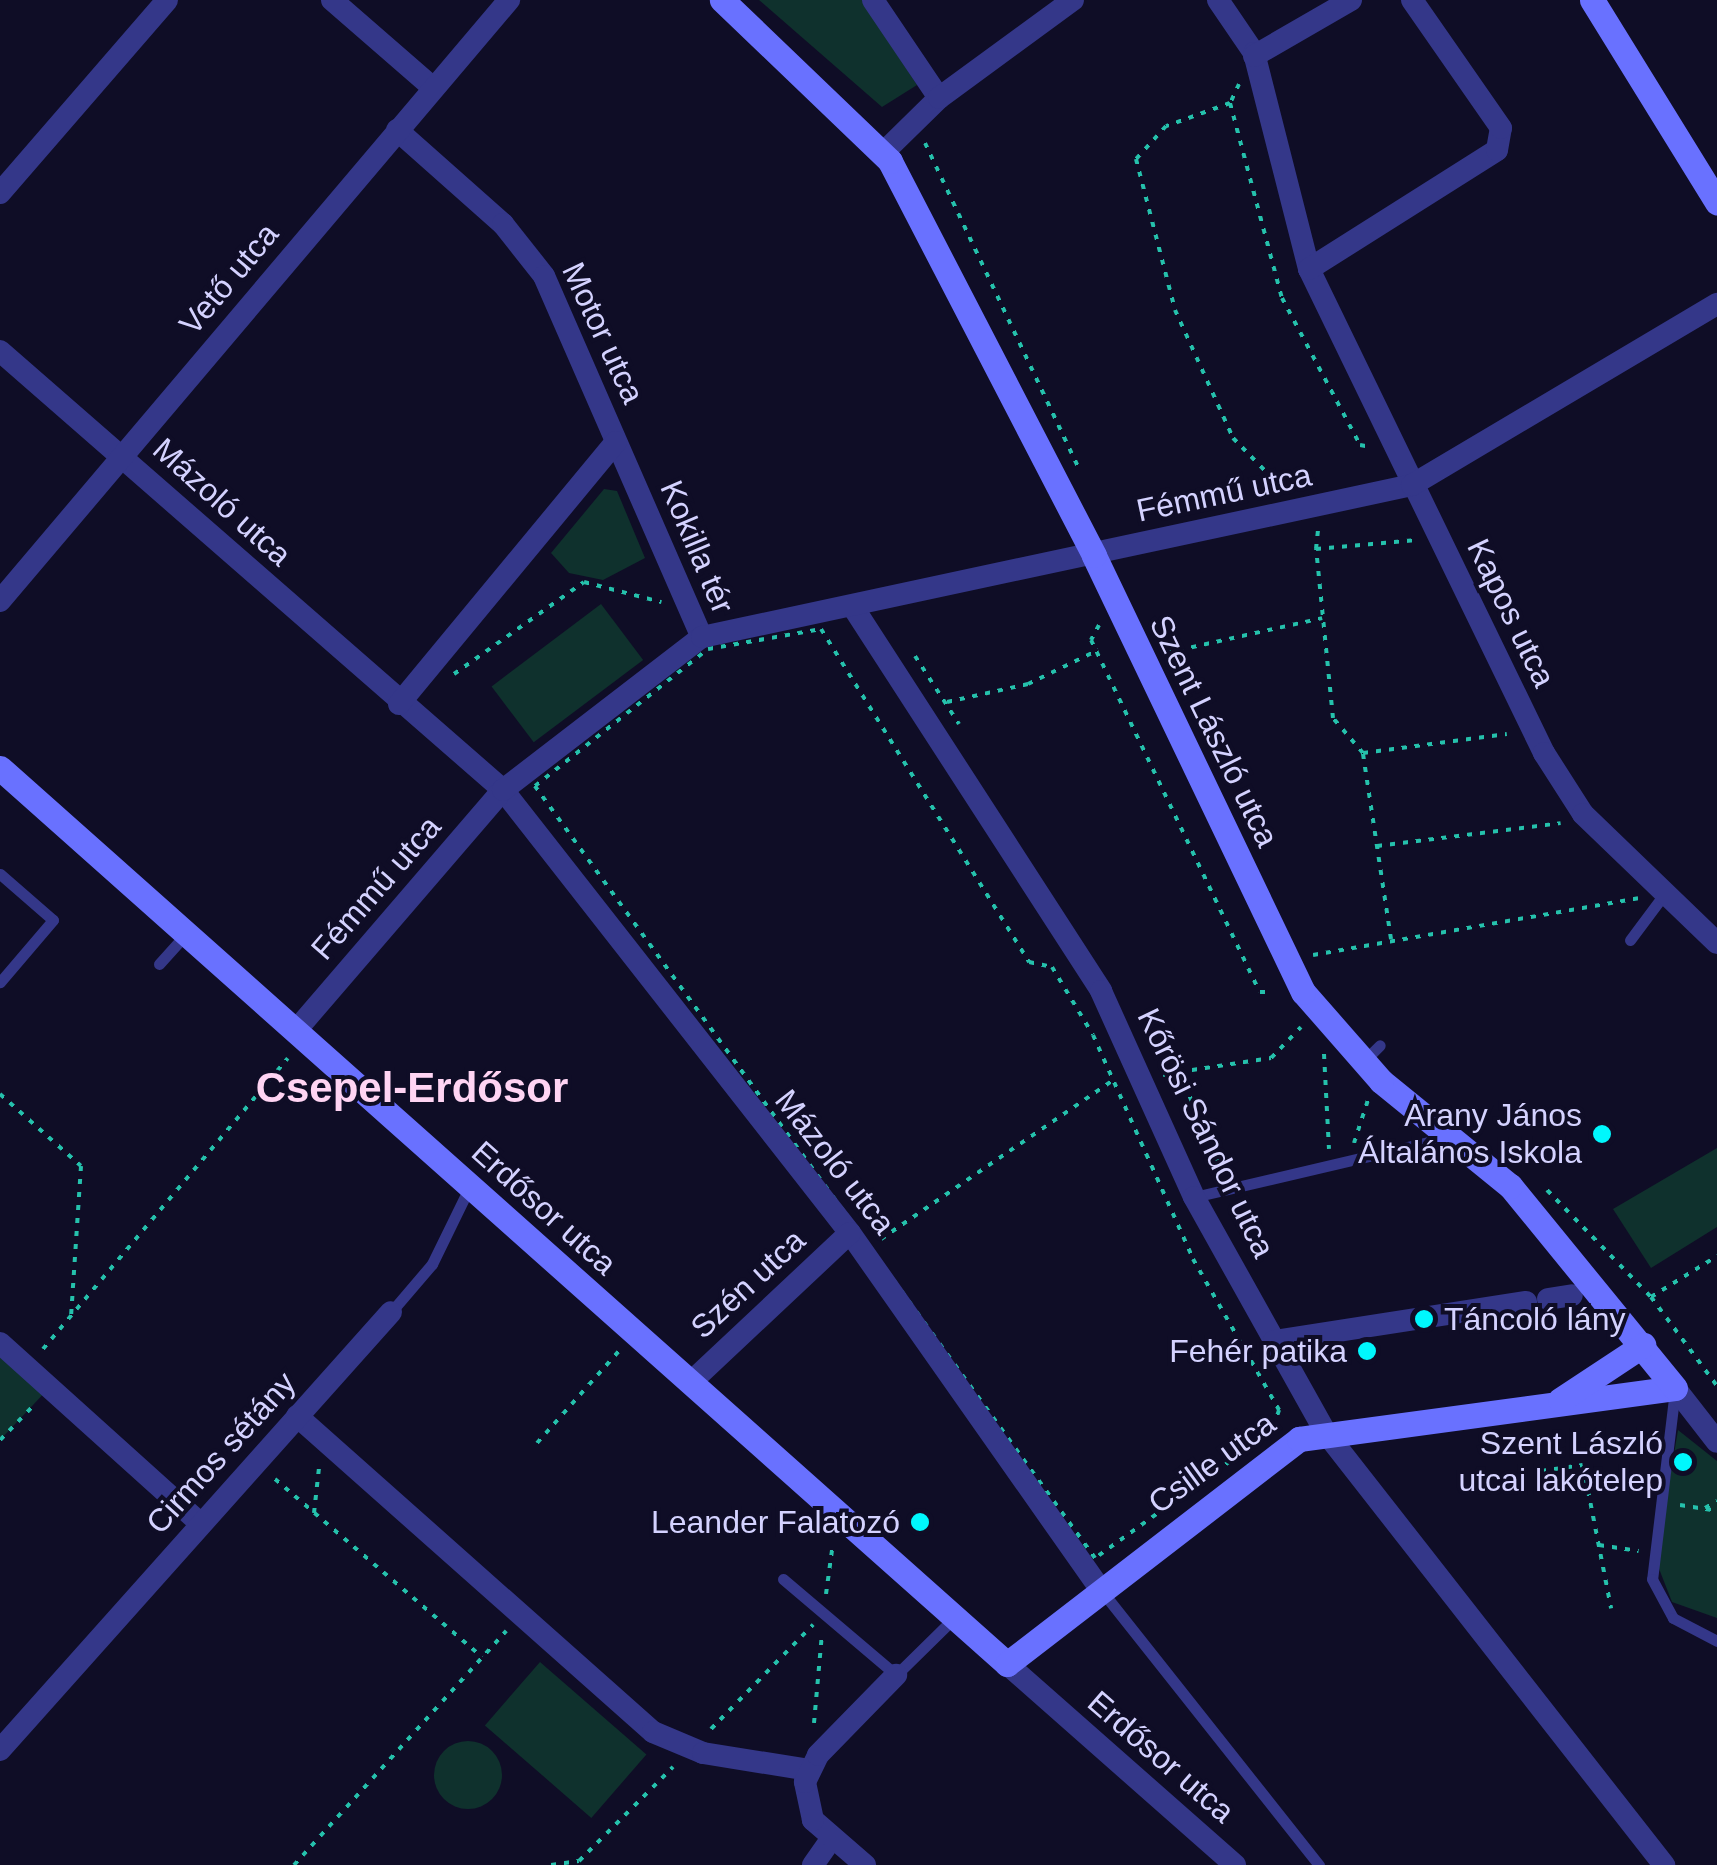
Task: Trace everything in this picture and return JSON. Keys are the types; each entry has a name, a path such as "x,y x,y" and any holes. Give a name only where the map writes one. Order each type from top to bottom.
{"street":[{"path":"0,193 167,0"},
{"path":"332,0 432,87"},
{"name":"Vető utca","path":"0,601 508,0"},
{"name":"Szent László utca","path":"722,0 884,152 1094,555 1303,992 1510,1186 1643,1345 1717,1442"},
{"path":"872,0 939,98"},
{"path":"884,152 939,98 1073,0"},
{"name":"Kapos utca","path":"1218,0 1246,61 1309,269 1544,752 1583,814 1654,900 1717,944"},
{"path":"1246,61 1351,0"},
{"path":"1309,269 1497,150 1501,128 1412,0"},
{"path":"1592,0 1717,202"},
{"name":"Motor utca","path":"397,130 503,224 544,276 616,442"},
{"name":"Fémmű utca","path":"702,637 1412,485 1717,304"},
{"name":"Mázoló utca","path":"0,351 399,704"},
{"path":"502,790 399,704 616,442"},
{"name":"Kokilla tér","path":"502,790 702,637 616,442"},
{"name":"Kőrösi Sándor utca","path":"852,607 1101,990 1194,1197 1326,1433 1662,1865"},
{"name":"Erdősor utca","path":"2,772 298,1028 690,1383 1234,1865"},
{"name":"Mázoló utca","path":"502,790 860,1240 1099,1586"},
{"name":"Fémmű utca","path":"298,1028 502,790"},
{"name":"Szén utca","path":"690,1383 860,1240"},
{"path":"1274,1341 1572,1295"},
{"name":"Cirmos sétány","path":"7,1749 390,1312"},
{"path":"0,1343 202,1524"},
{"name":"Csille utca","path":"1556,1403 1643,1345"},
{"name":"Csille utca","path":"1007,1664 1099,1586 1277,1452 1326,1433 1675,1388"},
{"path":"297,1416 653,1732 691,1750 810,1770"},
{"path":"865,1865 813,1820 810,1770 896,1675"},
{"path":"812,1865 832,1838"}],"lane":[{"path":"0,874 53,920 0,982"},
{"path":"1630,940 1654,900"},
{"path":"158,964 188,932"},
{"path":"1194,1197 1455,1136"},
{"name":"Cirmos sétány","path":"390,1312 432,1264 470,1186"},
{"path":"1675,1388 1654,1553 1664,1606 1688,1630 1717,1640"},
{"path":"783,1579 896,1675 954,1618"},
{"name":"Erdősor utca","path":"1099,1586 1319,1865"}],"path":[{"path":"1246,61 1230,102 1282,298 1360,445 1384,450"},
{"path":"1230,102 1166,126 1136,159 1175,310 1226,422 1297,503"},
{"path":"920,132 1088,486"},
{"path":"1301,526 1319,522 1316,550 1333,718 1363,752 1392,939"},
{"path":"1414,524 1429,556"},
{"path":"1316,550 1421,539"},
{"path":"427,673 462,674 584,582 690,610"},
{"path":"1101,607 1091,640 1260,992 1280,992 1288,1002"},
{"path":"1165,673 1156,655 1323,618"},
{"path":"821,629 1029,962 1052,967 1112,1082 1279,1421 1095,1558 860,1240 535,786 708,649 821,629"},
{"path":"908,646 966,736"},
{"path":"946,702 1028,684 1098,650"},
{"path":"1363,752 1516,733 1509,718"},
{"path":"1377,846 1566,822 1557,807"},
{"path":"1630,884 1654,900"},
{"path":"1310,956 1392,939 1654,900"},
{"path":"1301,938 1321,972"},
{"path":"1296,1013 1314,1034"},
{"path":"1150,1059 1159,1076 1270,1058 1304,1024"},
{"path":"1335,1057 1323,1044 1330,1161 1340,1158"},
{"path":"27,1368 290,1055"},
{"path":"1179,1072 1228,1183"},
{"path":"860,1240 1112,1082"},
{"path":"0,1094 81,1166 72,1317"},
{"path":"1350,1156 1370,1094"},
{"path":"1544,1188 1651,1297 1717,1386"},
{"path":"1651,1297 1717,1256"},
{"path":"537,1444 620,1350"},
{"path":"0,1440 49,1388"},
{"path":"314,1512 322,1438"},
{"path":"256,1462 482,1657"},
{"path":"1541,1471 1584,1465 1611,1608"},
{"path":"1706,1508 1717,1501"},
{"path":"1661,1503 1717,1510"},
{"path":"813,1731 834,1539"},
{"path":"1599,1545 1654,1553"},
{"path":"552,1865 576,1863 824,1614"},
{"path":"294,1865 520,1616"}],"green space":[{"path":"759,0 862,0 917,85 882,107"},
{"path":"604,489 617,491 645,558 603,580 569,573 551,553"},
{"path":"601,604 643,660 534,742 492,686"},
{"path":"1717,1148 1717,1227 1651,1268 1613,1209"},
{"path":"0,1343 49,1388 0,1440"},
{"path":"1678,1430 1717,1461 1717,1618 1672,1602 1656,1561"},
{"path":"540,1662 646,1755 591,1818 485,1725"},
{"path":"468,1741 492,1751 502,1775 492,1799 468,1809 444,1799 434,1775 444,1751"}],"place":[{"name":"Arany János Általános Iskola","path":"1602,1134"},
{"name":"Táncoló lány","path":"1424,1319"},
{"name":"Fehér patika","path":"1367,1351"},
{"name":"Szent László utcai lakótelep","path":"1683,1462"},
{"name":"Leander Falatozó","path":"920,1522"}],"district":[{"name":"Csepel-Erdősor","path":"412,1088"}]}
